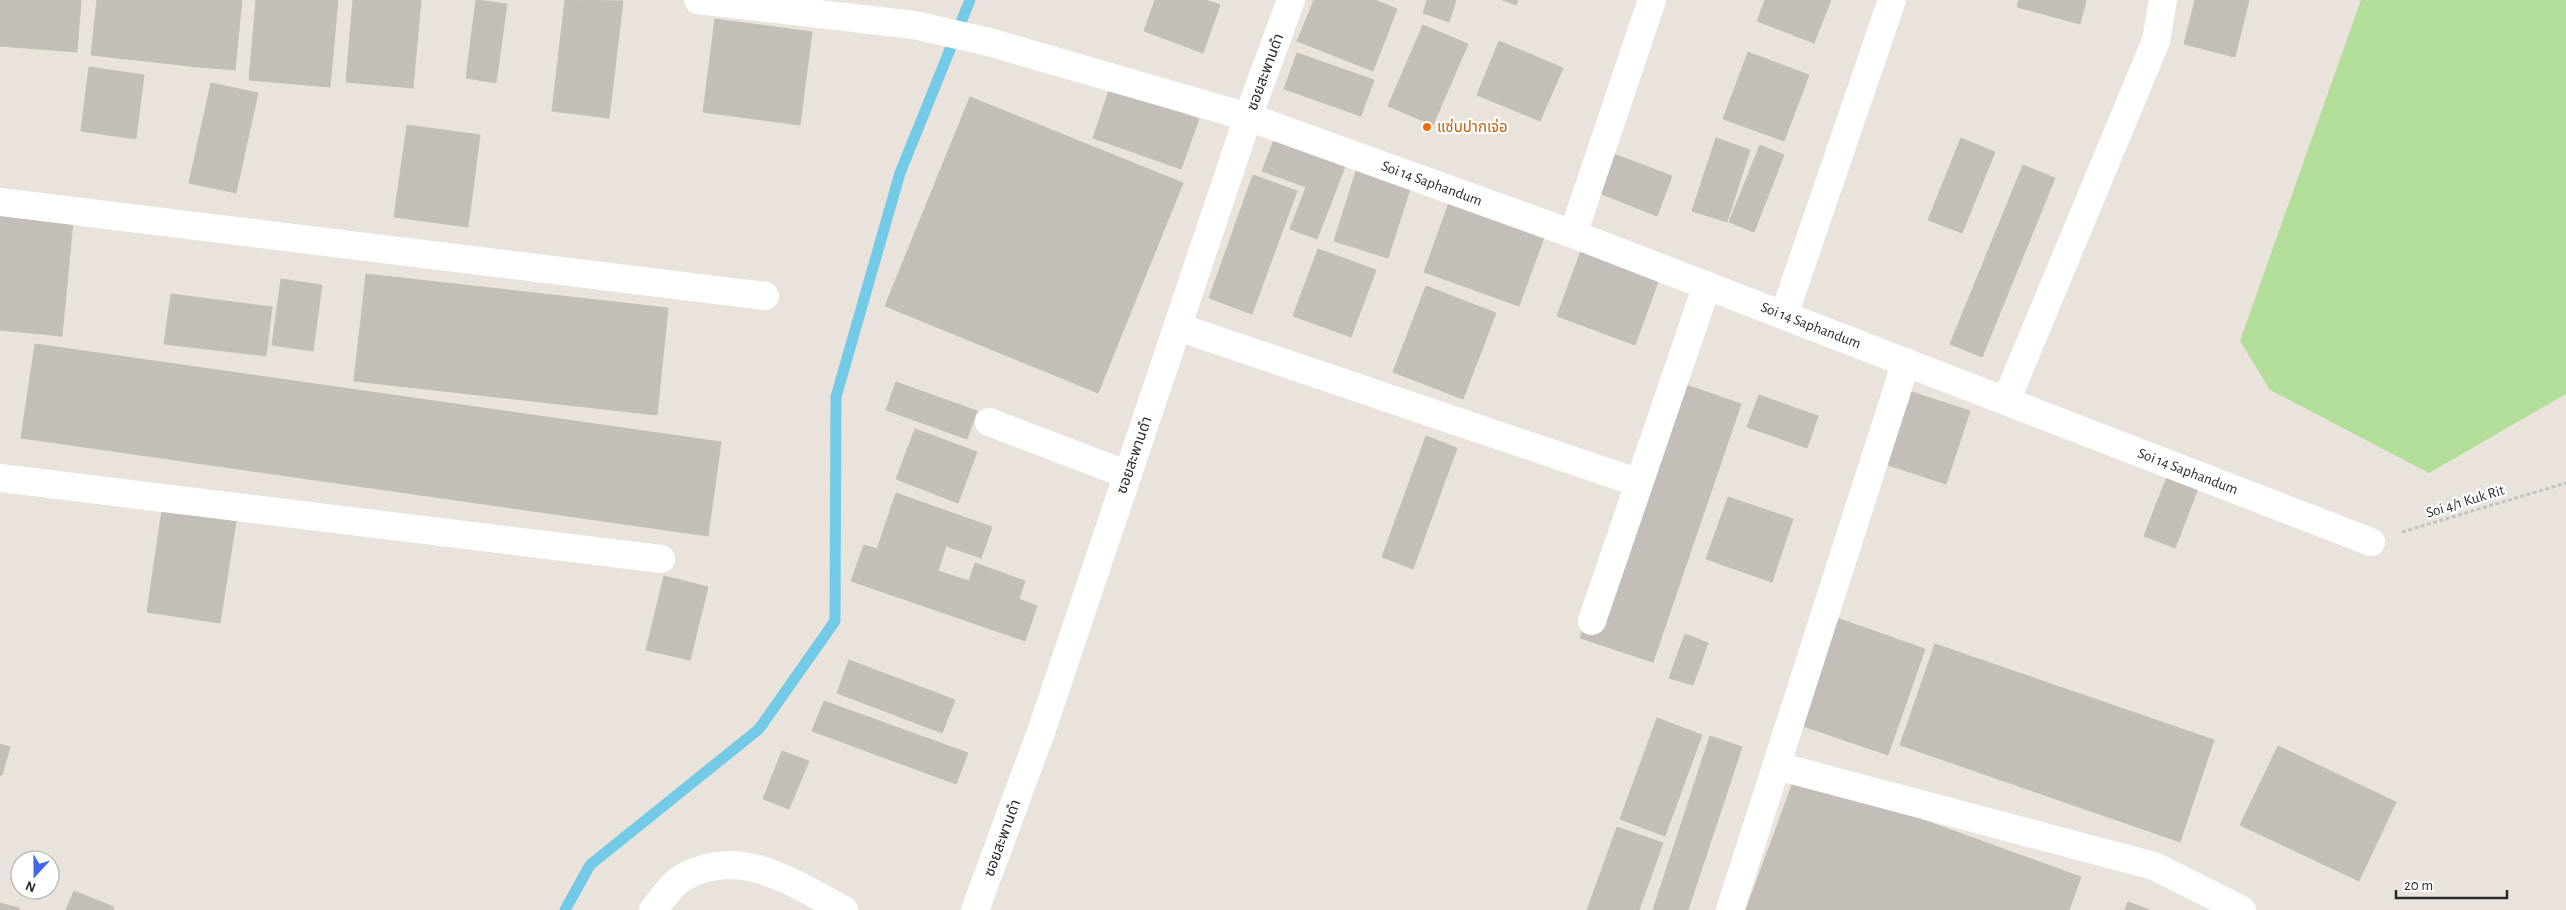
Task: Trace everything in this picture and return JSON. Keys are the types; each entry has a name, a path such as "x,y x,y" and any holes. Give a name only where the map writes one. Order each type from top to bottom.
{"street":[{"name":"Soi 14 Saphandum","path":"698,0 914,24 989,42 1248,117 1573,234 2370,542"},
{"name":"ซอยสะพานดำ","path":"975,910 1041,732 1248,117 1291,0"},
{"path":"1573,234 1652,0"},
{"path":"1784,315 1892,0"},
{"path":"2006,401 2156,41 2163,0"},
{"path":"0,202 765,296"},
{"path":"1592,620 1707,286"},
{"path":"1178,327 1639,483"},
{"path":"1730,910 1906,362"},
{"path":"989,422 1128,475"},
{"path":"0,478 661,559"},
{"path":"1777,766 2154,866 2242,910"},
{"path":"653,910 683,877 716,865 745,865 769,871 844,910"}],"path":[{"name":"Soi 4/1 Kuk Rit","path":"2370,542 2566,483"}],"green space":[{"path":"2361,0 2566,0 2566,394 2429,473 2270,390 2240,341"}],"building":[{"path":"0,0 81,0 77,52 0,46"},
{"path":"97,0 205,0 199,67 91,55"},
{"path":"205,0 242,0 235,70 199,67"},
{"path":"256,0 338,0 330,87 249,80"},
{"path":"353,0 421,0 413,88 346,82"},
{"path":"476,0 507,4 496,83 466,78"},
{"path":"565,0 623,1 609,118 552,111"},
{"path":"1155,0 1206,0 1220,5 1203,53 1144,31"},
{"path":"1314,0 1375,0 1397,9 1373,71 1297,41"},
{"path":"1427,0 1456,0 1449,22 1423,13"},
{"path":"1503,0 1518,0 1516,5"},
{"path":"1765,0 1831,0 1814,43 1757,21"},
{"path":"2019,0 2086,0 2080,24 2017,7"},
{"path":"2195,0 2249,0 2235,57 2184,44"},
{"path":"715,19 812,32 800,125 703,112"},
{"path":"1423,25 1468,44 1433,125 1388,106"},
{"path":"1499,41 1563,68 1540,121 1477,95"},
{"path":"1748,52 1809,75 1784,141 1723,119"},
{"path":"1297,53 1374,80 1361,116 1284,89"},
{"path":"89,67 144,75 136,139 81,131"},
{"path":"211,83 258,93 236,193 189,183"},
{"path":"1110,87 1199,119 1181,169 1093,138"},
{"path":"970,97 1183,183 1098,393 885,306"},
{"path":"407,125 480,135 468,227 394,217"},
{"path":"1277,132 1348,159 1317,239 1290,229 1306,187 1262,171"},
{"path":"1716,138 1750,150 1727,222 1692,211"},
{"path":"1961,138 1995,152 1962,233 1928,220"},
{"path":"1760,145 1784,155 1754,232 1729,222"},
{"path":"1614,154 1672,176 1657,216 1599,193"},
{"path":"2023,165 2055,178 1982,357 1950,344"},
{"path":"1357,168 1411,186 1388,258 1334,241"},
{"path":"1253,175 1297,191 1252,314 1209,298"},
{"path":"1450,200 1545,235 1519,306 1424,272"},
{"path":"0,214 73,222 62,336 0,330"},
{"path":"1318,249 1376,270 1351,337 1293,316"},
{"path":"1581,251 1659,279 1635,345 1557,316"},
{"path":"366,274 668,308 657,415 354,381"},
{"path":"281,279 322,285 313,351 272,345"},
{"path":"1426,286 1496,313 1463,399 1393,372"},
{"path":"171,294 272,307 266,356 164,344"},
{"path":"35,344 721,442 708,536 21,438"},
{"path":"1669,379 1741,404 1653,662 1580,638"},
{"path":"896,382 977,411 967,439 886,410"},
{"path":"1912,392 1970,411 1946,484 1888,465"},
{"path":"1759,395 1818,416 1807,448 1747,427"},
{"path":"915,429 977,452 958,503 896,479"},
{"path":"1426,436 1457,448 1413,569 1382,557"},
{"path":"2168,474 2199,486 2175,548 2144,536"},
{"path":"896,493 992,527 981,558 946,546 938,571 969,581 975,563 1025,581 1019,599 1037,606 1025,641 851,581 864,545 877,549"},
{"path":"1728,497 1793,519 1772,582 1706,559"},
{"path":"163,503 237,515 220,623 147,612"},
{"path":"664,576 708,587 690,660 646,650"},
{"path":"1834,617 1925,649 1888,755 1797,724"},
{"path":"1685,634 1708,643 1693,685 1669,678"},
{"path":"1935,644 2214,740 2180,842 1900,745"},
{"path":"849,660 955,700 942,733 837,693"},
{"path":"824,701 968,753 956,784 812,731"},
{"path":"1657,718 1702,735 1665,836 1620,819"},
{"path":"1710,736 1742,747 1688,910 1653,910"},
{"path":"0,744 10,747 2,775 0,775"},
{"path":"2278,746 2396,802 2359,881 2240,825"},
{"path":"782,751 809,761 789,809 763,799"},
{"path":"1796,774 2081,877 2069,910 1746,910"},
{"path":"1617,827 1663,843 1639,910 1587,910"},
{"path":"74,891 114,907 113,910 66,910"},
{"path":"2128,902 2150,910 2125,910"},
{"path":"0,903 19,908 19,910 0,910"}],"waterway":[{"path":"565,910 590,865 759,729 835,621 836,397 900,173 970,0"}],"place":[{"name":"แซ่บปากเจ่อ","path":"1427,127"}]}
